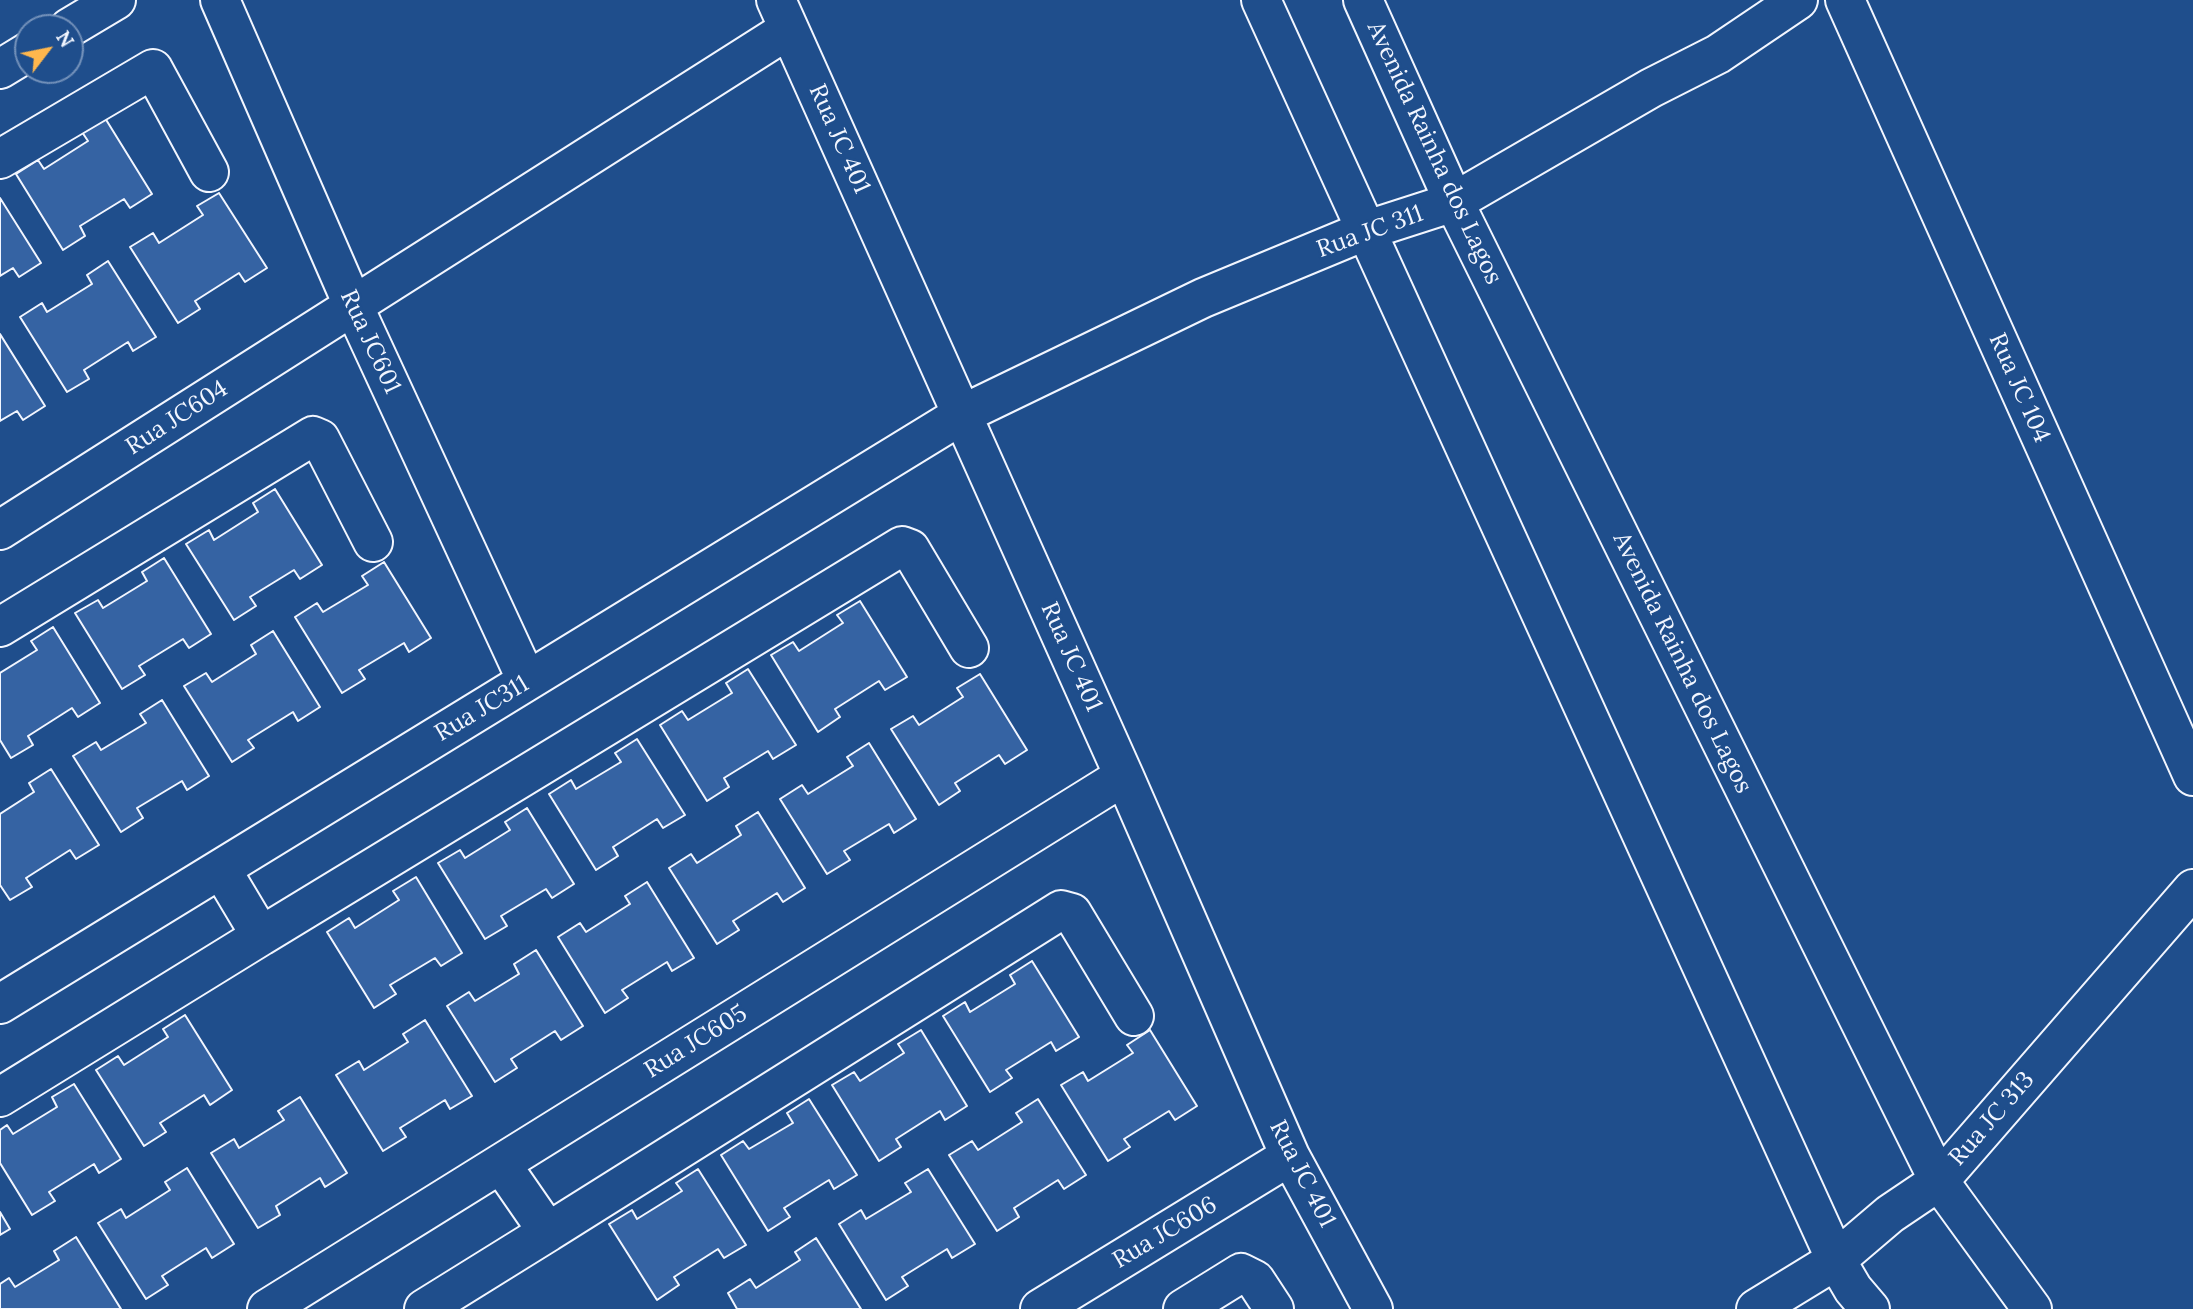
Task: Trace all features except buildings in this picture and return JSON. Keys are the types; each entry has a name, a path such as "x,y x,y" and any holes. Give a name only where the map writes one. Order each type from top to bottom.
{"street":[{"path":"84,19 116,0"},
{"name":"Rua JC601","path":"219,0 353,305 527,681"},
{"path":"1261,0 1836,1260 1853,1289 1870,1309"},
{"name":"Avenida Rainha dos Lagos","path":"1363,0 1454,202 1939,1181 2032,1309"},
{"name":"Rua JC 311","path":"963,414 1203,298 1367,230 1454,202 1651,88 1718,54 1798,0"},
{"name":"Rua JC 104","path":"1845,0 2193,776"},
{"name":"Rua JC604","path":"0,530 353,305 783,15"},
{"name":"Rua JC 401","path":"783,15 1124,776 1290,1156 1373,1309"},
{"path":"0,159 153,69 209,172"},
{"name":"Rua JC311","path":"0,1004 963,414"},
{"path":"0,627 313,436 320,439 373,542"},
{"path":"0,1097 902,547 910,549 969,648"},
{"name":"Rua JC605","path":"267,1309 1124,776"},
{"path":"221,869 261,936"},
{"name":"Rua JC 313","path":"1756,1309 1836,1260 1890,1214 1939,1181 2193,889"},
{"path":"424,1309 1061,910 1072,913 1134,1016"},
{"name":"Rua JC606","path":"1040,1309 1290,1156"},
{"path":"501,1164 548,1233"},
{"path":"1183,1309 1241,1273 1255,1280 1273,1309"}]}
